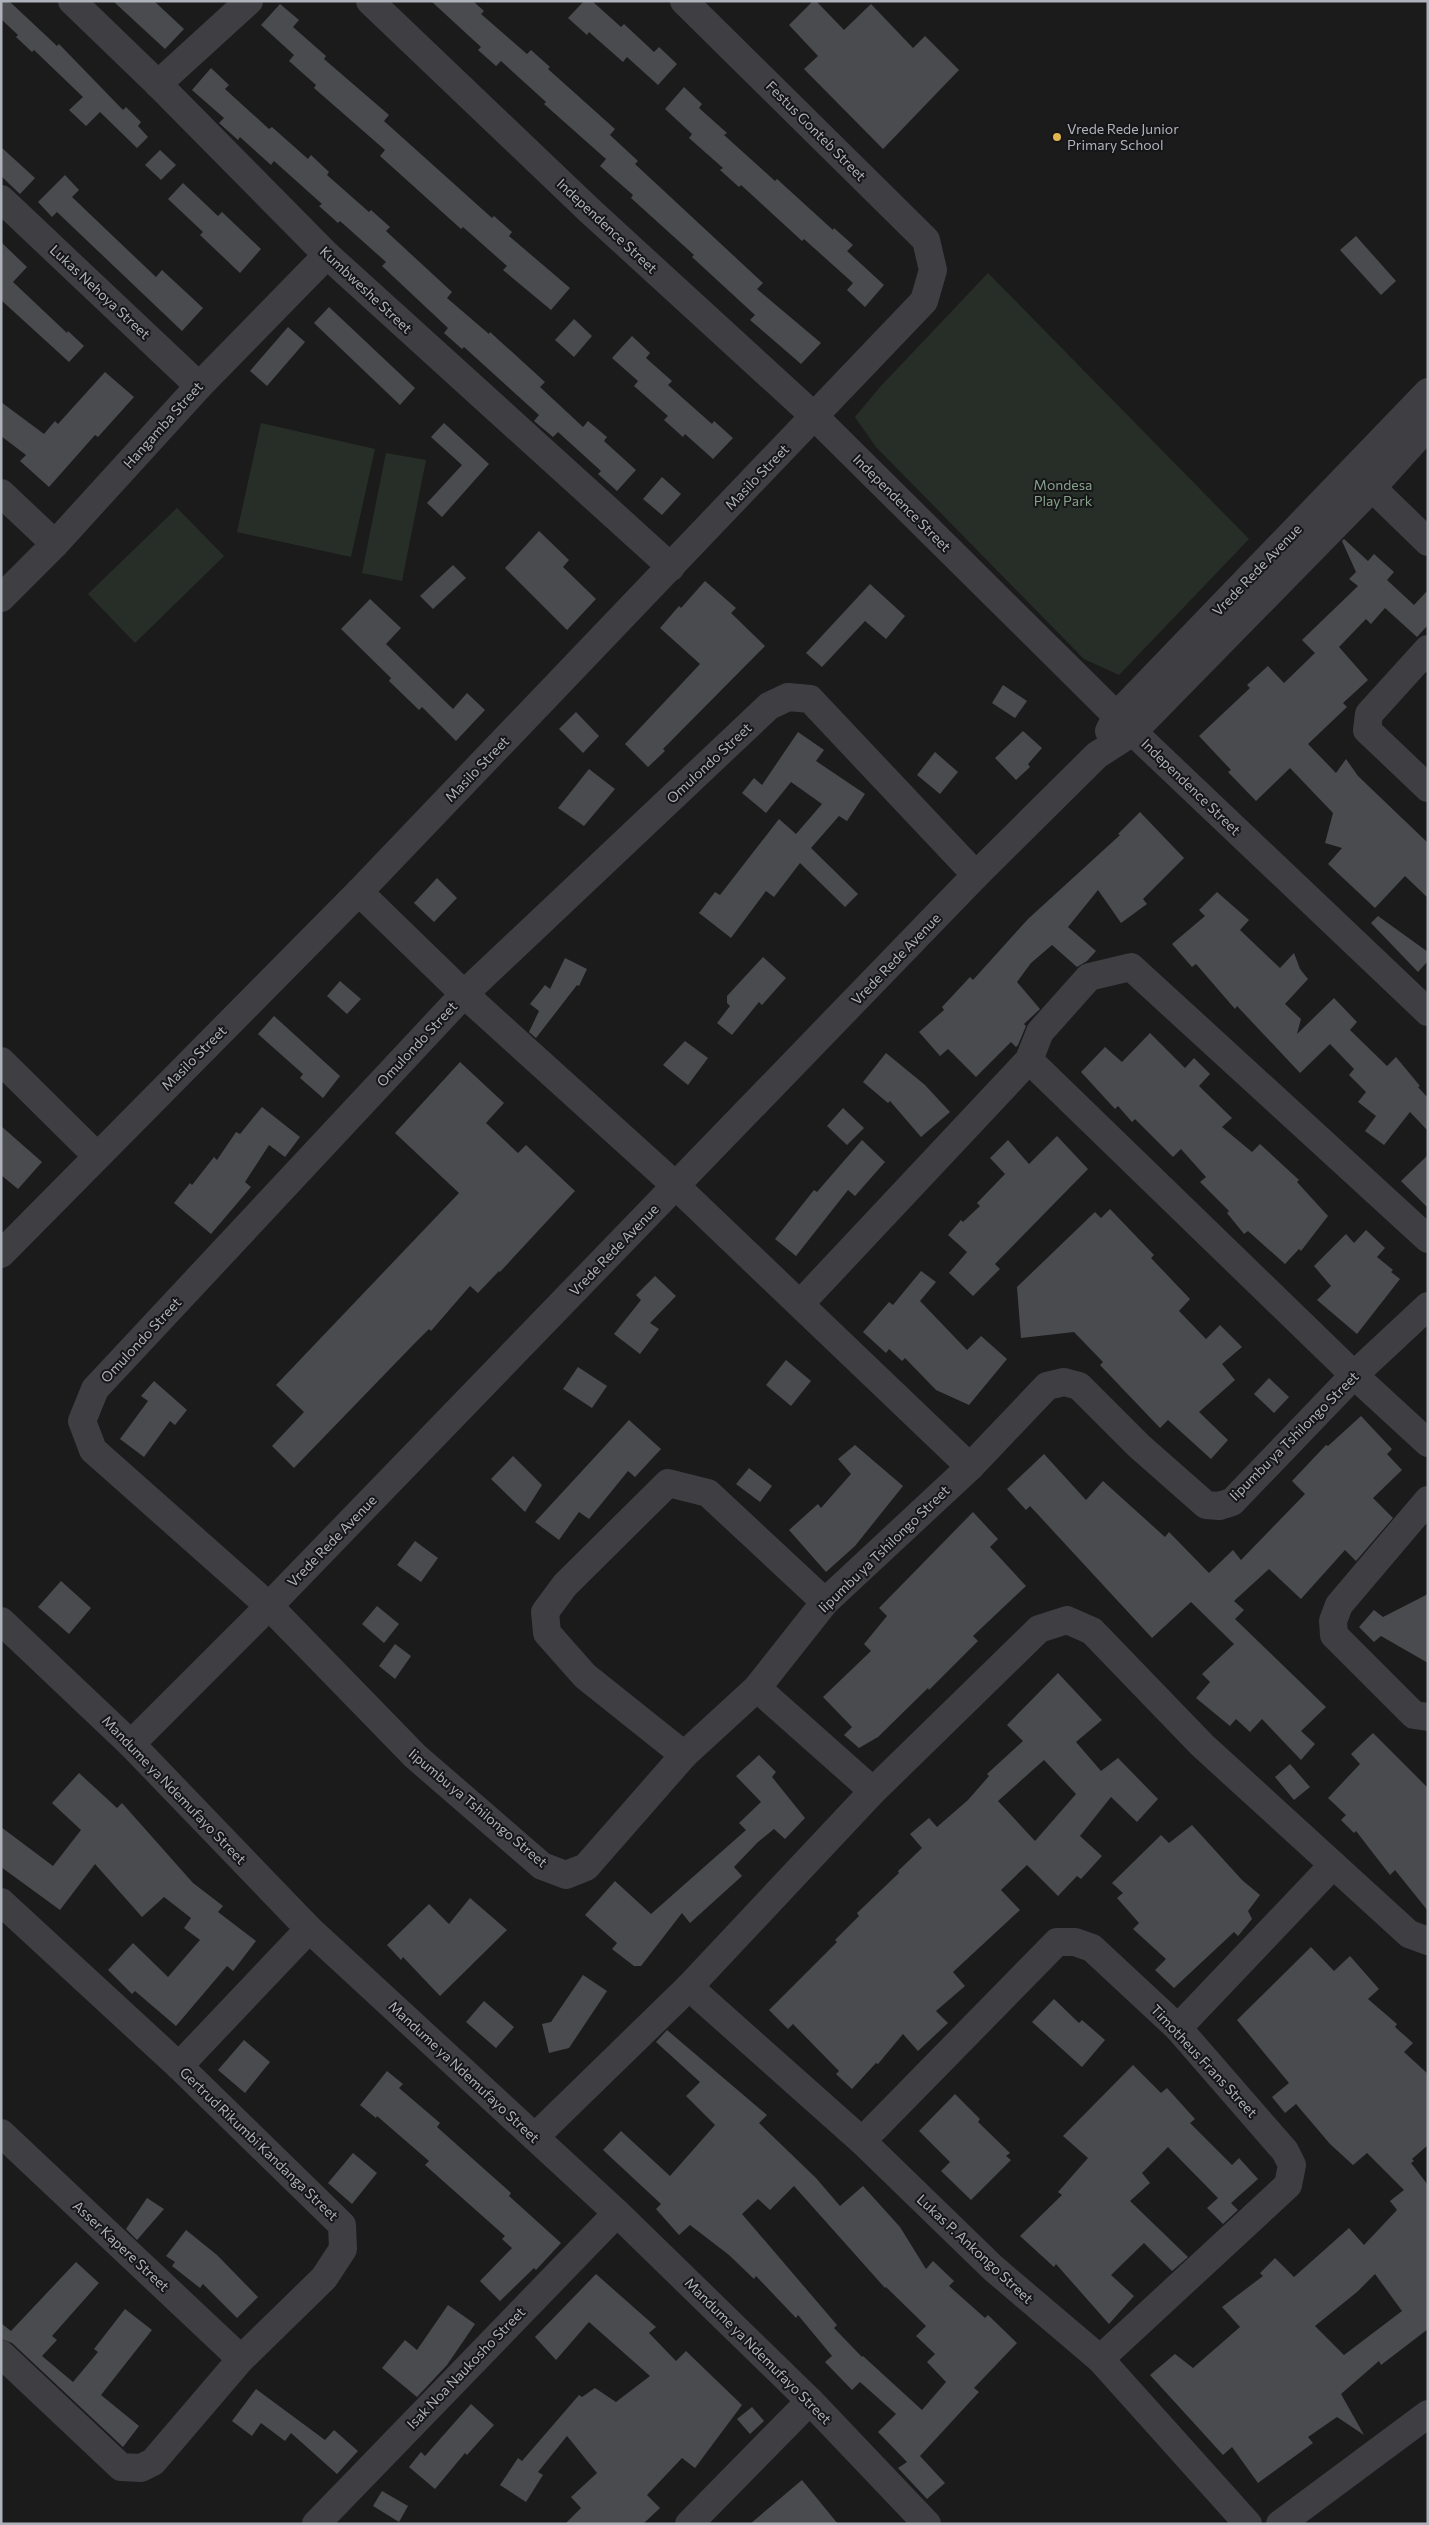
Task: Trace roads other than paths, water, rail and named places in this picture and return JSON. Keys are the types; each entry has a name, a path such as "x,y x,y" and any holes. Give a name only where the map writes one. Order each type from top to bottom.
{"street":[{"name":"Kumbweshe Street","path":"72,1 158,84 327,255 671,567"},
{"path":"158,84 249,1"},
{"name":"Independence Street","path":"370,1 589,210 814,416 1125,724 1428,1012"},
{"name":"Festus Gonteb Street","path":"684,1 926,240 933,270"},
{"name":"Lukas Nehoya Street","path":"1,199 199,386"},
{"name":"Hangamba Street","path":"1,598 55,544 199,386 327,255"},
{"name":"Masilo Street","path":"1,1254 359,892 924,301 933,270"},
{"name":"Vrede Rede Avenue","path":"1363,479 1428,392"},
{"name":"Vrede Rede Avenue","path":"131,1744 269,1606 976,875 1097,755 1363,479 1428,426"},
{"path":"1363,479 1428,542"},
{"path":"1,493 55,544"},
{"path":"1428,649 1369,714 1367,730 1428,788"},
{"name":"Omulondo Street","path":"269,1606 93,1450 82,1421 95,1389 464,994 769,706 788,697 810,699 976,875"},
{"path":"359,892 464,994 676,1186 970,1467"},
{"path":"800,1304 1029,1060 1040,1032 1089,977 1130,968 1428,1239"},
{"path":"1029,1060 1354,1375 1428,1443"},
{"path":"1,1061 97,1156"},
{"name":"Iipumbu ya Tshilongo Street","path":"269,1606 415,1756 542,1866 566,1875 586,1867 684,1755 757,1688 825,1602 970,1467 1048,1386 1064,1382 1079,1386 1139,1446 1206,1505 1219,1506 1232,1502 1354,1375 1428,1306"},
{"path":"684,1755 584,1676 547,1633 545,1612 565,1585 668,1483 708,1493 825,1602"},
{"path":"1428,1500 1338,1605 1333,1621 1334,1635 1371,1674 1414,1715 1428,1717"},
{"path":"535,2137 689,1987 874,1791 1039,1629 1067,1620 1092,1631 1202,1745 1409,1934 1428,1941"},
{"name":"Mandume ya Ndemufayo Street","path":"1,1621 131,1744 310,1929 617,2213 810,2401 927,2524"},
{"path":"757,1688 874,1791"},
{"path":"1178,2028 1333,1865"},
{"name":"Gertrud Rikumbi Kandanga Street","path":"1,1902 179,2066 342,2225 343,2248 324,2278 241,2359 152,2462 141,2468 121,2467 1,2354"},
{"path":"179,2066 310,1929"},
{"name":"Timotheus Frans Street","path":"862,2141 1056,1942 1075,1942 1092,1948 1178,2028 1285,2151 1292,2165 1288,2185 1100,2359"},
{"name":"Lukas P. Ankongo Street","path":"689,1987 862,2141 993,2268 1100,2359 1248,2524"},
{"name":"Asser Kapere Street","path":"1,2133 241,2359"},
{"name":"Isak Noa Naukosho Street","path":"316,2524 617,2213"},
{"path":"689,2524 810,2401"},
{"path":"1280,2524 1428,2414"}],"place":[{"name":"Vrede Rede Junior Primary School","path":"1057,137"}],"park label":[{"name":"Mondesa Play Park","path":"1063,494"}]}
